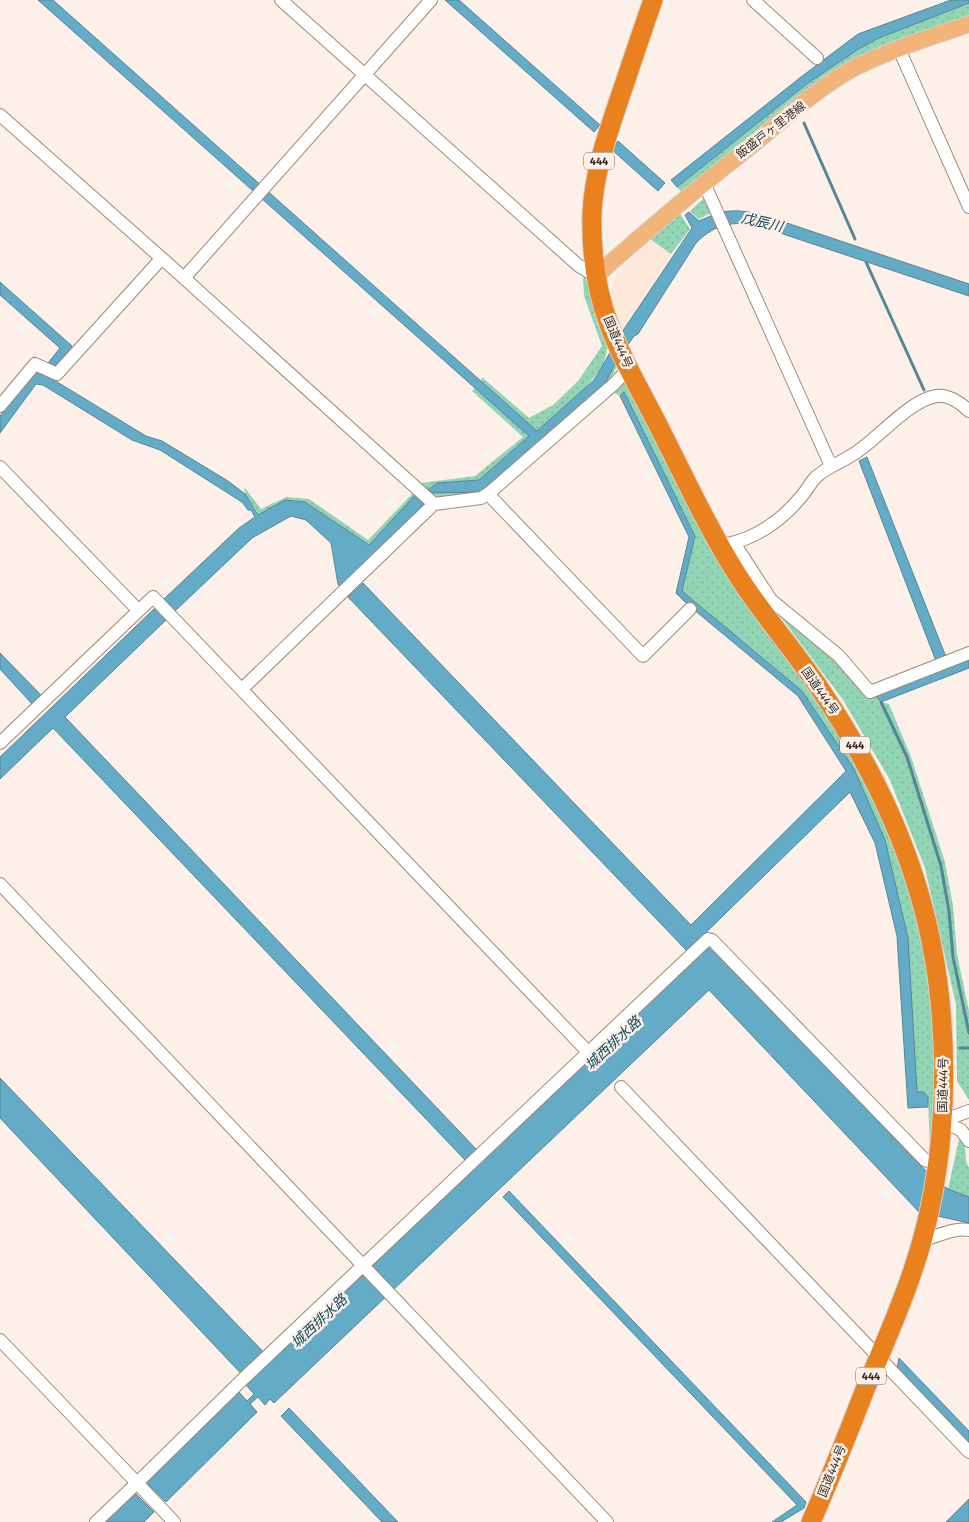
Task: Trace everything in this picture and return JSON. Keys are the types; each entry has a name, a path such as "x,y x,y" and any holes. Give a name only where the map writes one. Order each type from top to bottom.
{"highway":[{"name":"国道444号","path":"653,0 602,149 596,178 592,210 592,243 596,276 603,305 610,328 629,368 727,544 749,593 818,685 850,735 884,798 914,873 930,938 940,1000 944,1088 942,1121 936,1167 923,1234 903,1297 811,1522"}],"main road":[{"name":"飯盛戸ヶ里港線","path":"596,276 643,233 704,183 795,110 832,83 856,68 899,49 969,24"}],"street":[{"path":"281,0 579,266 596,276"},
{"path":"184,278 431,0"},
{"path":"753,0 817,58"},
{"path":"899,49 969,207"},
{"path":"0,116 184,278 434,504"},
{"path":"704,183 831,466"},
{"path":"0,406 35,364 57,374 161,259"},
{"path":"242,689 434,504 481,498 488,494 614,384 629,368"},
{"path":"969,411 950,398 936,396 921,402 896,419 853,455 831,466 816,478 800,499 766,529 727,544 772,600 838,656 870,692 969,653"},
{"path":"0,467 138,610"},
{"path":"488,494 643,656 690,610"},
{"path":"0,743 153,597 588,1052"},
{"path":"0,884 607,1522"},
{"path":"96,1522 242,1380 365,1267 708,939 712,940 925,1160 936,1167"},
{"path":"621,1086 969,1452"},
{"path":"942,1121 969,1111"},
{"path":"942,1121 960,1130 969,1141"},
{"path":"923,1234 939,1237 959,1229 969,1230"},
{"path":"0,1340 174,1522"}],"shaded area":[{"path":"650,239 671,254 621,330 611,293 617,274"}],"green space":[{"path":"969,3 969,15 868,53 682,193 677,187 808,83 857,50 879,38"},
{"path":"706,196 713,212 699,219 690,211"},
{"path":"679,212 690,229 671,254 650,239"},
{"path":"583,275 588,278 607,348 605,359 599,371 580,393 537,431 481,382 482,377 529,418 553,405 578,381 602,346 584,296"},
{"path":"616,362 618,365 604,390 484,494 432,497 422,487 421,483 475,476 523,437 472,391 475,388 529,436 479,480 437,483 428,490 432,493 484,492"},
{"path":"626,377 846,741 906,871 925,949 935,1023 937,1094 930,1151 928,1097 924,1092 917,1092 885,840 802,691 682,591 695,535 623,392 620,396 613,392"},
{"path":"244,487 261,509 286,497 309,499 368,540 413,493 430,504 342,591 416,495 369,545 305,502 259,515 245,494"},
{"path":"773,606 833,657 868,696 876,696 881,702 889,704 911,757 945,862 953,906 957,954 969,1011 969,1100 957,1081 956,1005 925,868 890,780 843,700"},
{"path":"959,1139 965,1144 966,1161 969,1168 969,1197 948,1189"}],"water":[{"name":"戊辰川","path":"38,0 53,0 537,431 594,380 622,332 692,228 685,215 689,212 699,221 729,211 760,214 969,284 969,296 753,224 729,224 722,226 709,232 696,243 638,334 634,336 616,362 602,389 484,492 432,493 428,490 437,483 479,480 529,436"},
{"path":"445,0 459,0 600,125 594,132"},
{"path":"951,0 969,0 969,3 879,38 857,50 808,83 677,187 671,180 858,34"},
{"path":"618,141 665,183 658,191 611,149"},
{"path":"0,282 72,346 72,351 57,368 48,363 60,348 0,295"},
{"path":"39,371 146,436 162,441 228,481 245,494 258,515 285,500 305,502 369,545 416,494 424,501 422,509 341,589 338,584 331,543 306,520 291,516 252,538 175,611 164,599 239,528 255,517 251,510 248,510 242,502 160,450 132,440 43,385 36,384 0,433 0,416 31,375"},
{"path":"624,392 695,536 682,591 802,691 854,769 885,840 908,938 917,1092 924,1092 928,1097 928,1107 908,1108 897,936 875,843 850,792 687,951 348,597 363,583 691,925 846,771 798,696 676,593 689,537 620,396"},
{"path":"867,457 946,657 936,661 859,461"},
{"path":"156,607 167,619 65,717 477,1150 466,1161 53,728 0,779 0,757"},
{"path":"0,653 42,696 33,705 0,669"},
{"path":"969,659 969,668 881,702 876,696"},
{"name":"城西排水路","path":"709,946 929,1174 948,1189 969,1197 969,1223 919,1212 709,990 274,1403 270,1399 265,1405 258,1397 250,1404 257,1412 166,1502 146,1483 239,1392 247,1401 254,1394 246,1385 249,1382 0,1118 0,1078 272,1361"},
{"path":"509,1191 806,1502 804,1508 781,1522 772,1522 797,1505 503,1197"},
{"path":"899,1358 969,1431 969,1443 897,1369"},
{"path":"289,1408 398,1522 382,1522 281,1416"},
{"path":"135,1493 154,1512 144,1522 105,1522"},
{"path":"969,1499 969,1522 946,1522"}],"waterway":[{"path":"804,123 855,239"},
{"path":"866,262 924,390"},
{"path":"881,702 907,757 941,866 949,911 953,957 969,1033"},
{"path":"960,1048 969,1048"}]}
